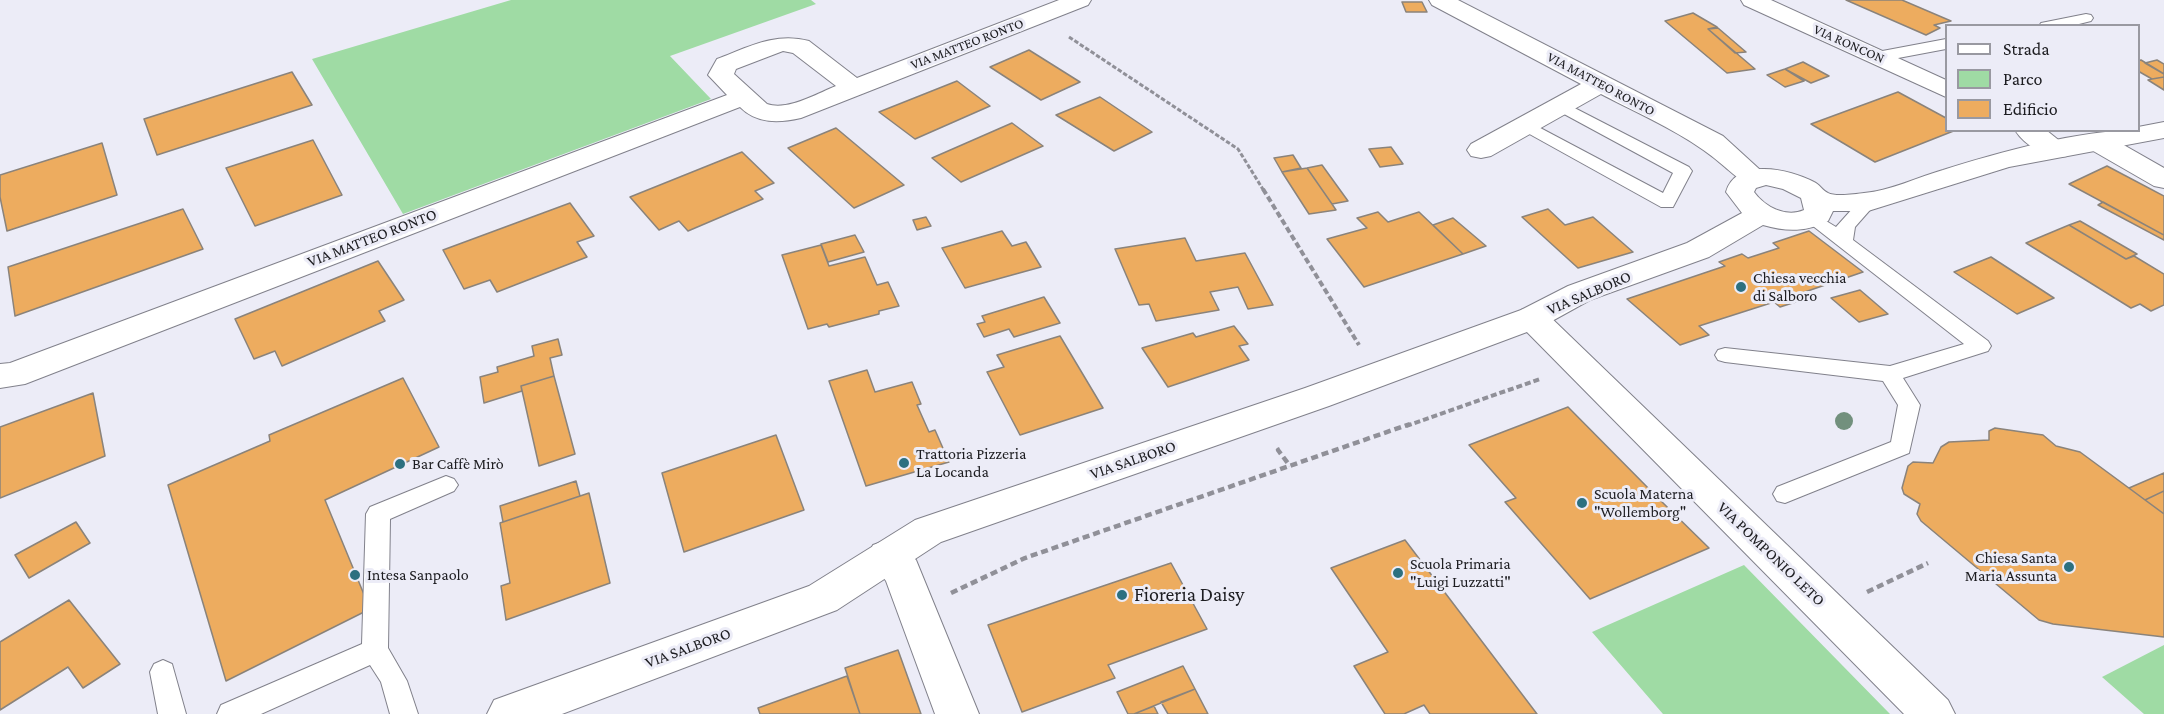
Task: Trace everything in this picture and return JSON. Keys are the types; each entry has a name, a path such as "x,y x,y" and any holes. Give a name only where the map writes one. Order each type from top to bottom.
{"street":[{"name":"VIA MATTEO RONTO","path":"854,88 800,46 781,44 726,64 721,75 758,110 771,114 792,112 854,88 1038,16 1080,0"},
{"name":"VIA MATTEO RONTO","path":"1440,0 1713,142 1738,161 1755,178"},
{"name":"VIA RONCON","path":"1752,0 1945,87"},
{"path":"1481,150 1601,83"},
{"name":"VIA MATTEO RONTO","path":"0,376 13,375 744,97"},
{"path":"1816,210 1803,187 1791,182 1766,177 1755,178 1741,186 1740,192 1751,207 1761,214 1794,222 1816,210 1868,202 2004,160 2164,130"},
{"path":"2031,132 2057,150"},
{"path":"2098,142 2164,180"},
{"name":"VIA SALBORO","path":"509,714 823,598 862,576 887,556 928,531 953,521 1382,374 1532,318 1579,293 1698,250 1720,240 1761,214"},
{"name":"VIA POMPONIO LETO","path":"1532,318 1933,714"},
{"path":"887,556 902,572 957,714"}],"lane":[{"path":"2056,24 2086,18"},
{"path":"1877,57 1945,44"},
{"path":"1523,126 1667,203 1683,171 1559,105"},
{"path":"1843,240 1846,226 1868,202"},
{"path":"1725,355 1890,375 1982,346 1843,240 1816,210"},
{"path":"1785,494 1901,447 1909,405 1890,375"},
{"path":"404,714 394,677 375,651 378,514 446,485"},
{"path":"231,714 375,651"},
{"path":"163,672 172,714"}],"path":[{"path":"1038,16 1238,149 1359,344 1382,374"},
{"path":"945,596 1025,558 1541,380 1537,375"},
{"path":"1288,446 1278,450 1290,466"},
{"path":"1865,593 1928,563"}],"green space":[{"path":"511,0 811,0 816,4 670,56 711,99 403,214 312,59"},
{"path":"1744,565 1890,714 1663,714 1592,632"},
{"path":"2164,645 2164,714 2144,714 2102,677"}],"building":[{"path":"1846,0 1902,0 1951,21 1934,25 1940,28 1926,35"},
{"path":"1402,2 1422,2 1427,12 1406,12"},
{"path":"1693,13 1717,27 1708,29 1755,69 1727,73 1665,21"},
{"path":"1718,28 1746,52 1735,53 1708,29"},
{"path":"1029,50 1080,82 1041,100 990,67"},
{"path":"2140,60 2164,74 2164,77 2152,79 2140,72"},
{"path":"2157,60 2164,64 2164,74 2145,63"},
{"path":"1803,62 1829,76 1811,83 1785,69"},
{"path":"1785,69 1804,81 1785,87 1767,75"},
{"path":"292,72 312,105 157,155 144,119"},
{"path":"2164,77 2164,90 2148,80 2152,79"},
{"path":"957,81 990,106 915,139 879,112"},
{"path":"1898,92 1945,117 1945,132 1951,132 1875,162 1811,124"},
{"path":"1100,97 1152,132 1114,151 1056,115"},
{"path":"1012,123 1043,146 961,182 932,158"},
{"path":"836,128 904,185 854,208 788,148"},
{"path":"313,140 342,195 255,226 226,168"},
{"path":"102,143 117,195 7,231 0,197 0,175"},
{"path":"1391,147 1403,164 1380,167 1369,149"},
{"path":"742,152 774,183 755,191 763,199 688,231 679,221 659,230 630,197"},
{"path":"1293,155 1301,168 1282,172 1274,158"},
{"path":"1322,165 1348,201 1332,204 1307,168"},
{"path":"2107,166 2164,196 2164,235 2069,184"},
{"path":"1307,168 1336,210 1309,214 1282,172"},
{"path":"2103,202 2164,235 2164,240 2098,205"},
{"path":"570,203 594,236 577,242 587,257 497,292 490,280 464,289 443,250"},
{"path":"183,209 203,249 15,316 8,267"},
{"path":"1548,209 1565,225 1593,217 1633,252 1578,268 1522,217"},
{"path":"1378,212 1388,222 1419,212 1463,254 1364,287 1327,239 1367,228 1357,218"},
{"path":"926,217 931,226 917,230 913,220"},
{"path":"1453,218 1486,246 1463,254 1433,225"},
{"path":"2080,221 2137,254 2126,259 2069,225"},
{"path":"2069,225 2126,259 2134,256 2164,274 2164,305 2151,311 2140,304 2131,308 2026,243"},
{"path":"1002,231 1012,246 1026,242 1041,267 965,288 942,248"},
{"name":"Chiesa vecchia di Salboro","path":"1809,231 1863,272 1796,295 1802,300 1780,307 1774,302 1699,326 1709,335 1680,345 1627,299 1725,266 1719,262 1742,254 1748,258 1779,248 1773,243"},
{"path":"855,235 864,252 828,262 821,244"},
{"path":"1185,238 1196,261 1245,253 1273,305 1248,309 1238,287 1210,292 1219,310 1156,321 1149,304 1139,305 1115,249"},
{"path":"821,245 829,266 865,257 877,285 888,282 899,306 879,311 879,314 829,327 827,324 808,329 782,255"},
{"path":"1991,257 2054,298 2017,314 1954,272"},
{"path":"378,261 404,300 379,311 385,321 282,366 275,351 254,359 235,319"},
{"path":"1860,290 1888,314 1859,322 1831,298"},
{"path":"1044,297 1060,323 1014,337 1009,329 984,337 977,324 985,322 982,316"},
{"path":"1234,326 1248,344 1239,346 1249,360 1168,387 1142,348 1193,333 1196,337"},
{"path":"1060,336 1103,408 1020,435 987,372 1004,367 997,355"},
{"path":"558,339 562,355 550,358 554,376 521,386 522,391 484,403 480,377 498,372 497,367 534,356 532,346"},
{"path":"867,370 875,392 912,382 921,404 917,405 929,432 935,430 949,462 866,486 829,381"},
{"path":"554,376 575,454 539,466 521,386"},
{"path":"403,378 439,447 325,500 370,609 226,681 168,485 270,441 269,435"},
{"path":"93,393 105,456 0,498 0,427"},
{"path":"1568,407 1709,548 1590,599 1505,502 1516,498 1469,445"},
{"name":"Chiesa Santa Maria Assunta","path":"1995,428 2043,435 2056,446 2080,452 2164,514 2164,637 2053,624 2039,620 1921,521 1917,514 1920,504 1904,494 1902,488 1908,466 1913,462 1933,463 1941,447 1949,442 1989,440 1989,431"},
{"path":"776,435 804,510 684,552 662,473"},
{"path":"2164,473 2164,491 2145,500 2129,488"},
{"path":"576,481 580,496 503,522 500,506"},
{"path":"2164,491 2164,514 2145,500"},
{"path":"589,493 610,583 506,620 501,586 510,583 500,523"},
{"path":"76,522 90,543 29,578 15,555"},
{"path":"1405,540 1537,714 1430,714 1424,705 1404,714 1385,714 1354,666 1388,652 1331,568"},
{"path":"1171,563 1207,629 1108,665 1115,678 1022,712 988,625"},
{"path":"69,600 120,664 83,688 68,667 0,710 0,642"},
{"path":"898,650 921,714 860,714 845,668"},
{"path":"1183,666 1195,689 1134,714 1128,714 1117,692"},
{"path":"847,676 860,714 760,714 758,708"},
{"path":"1195,689 1208,714 1168,714 1161,702"},
{"path":"1154,706 1158,714 1134,714"}],"place":[{"name":"Chiesa vecchia di Salboro","path":"1741,287"},
{"name":"Trattoria Pizzeria La Locanda","path":"904,463"},
{"name":"Bar Caffè Mirò","path":"400,464"},
{"name":"Scuola Materna \"Wollemborg\"","path":"1582,503"},
{"name":"Chiesa Santa Maria Assunta","path":"2069,567"},
{"name":"Scuola Primaria \"Luigi Luzzatti\"","path":"1398,573"},
{"name":"Intesa Sanpaolo","path":"355,575"},
{"name":"Fioreria Daisy","path":"1122,595"}]}
